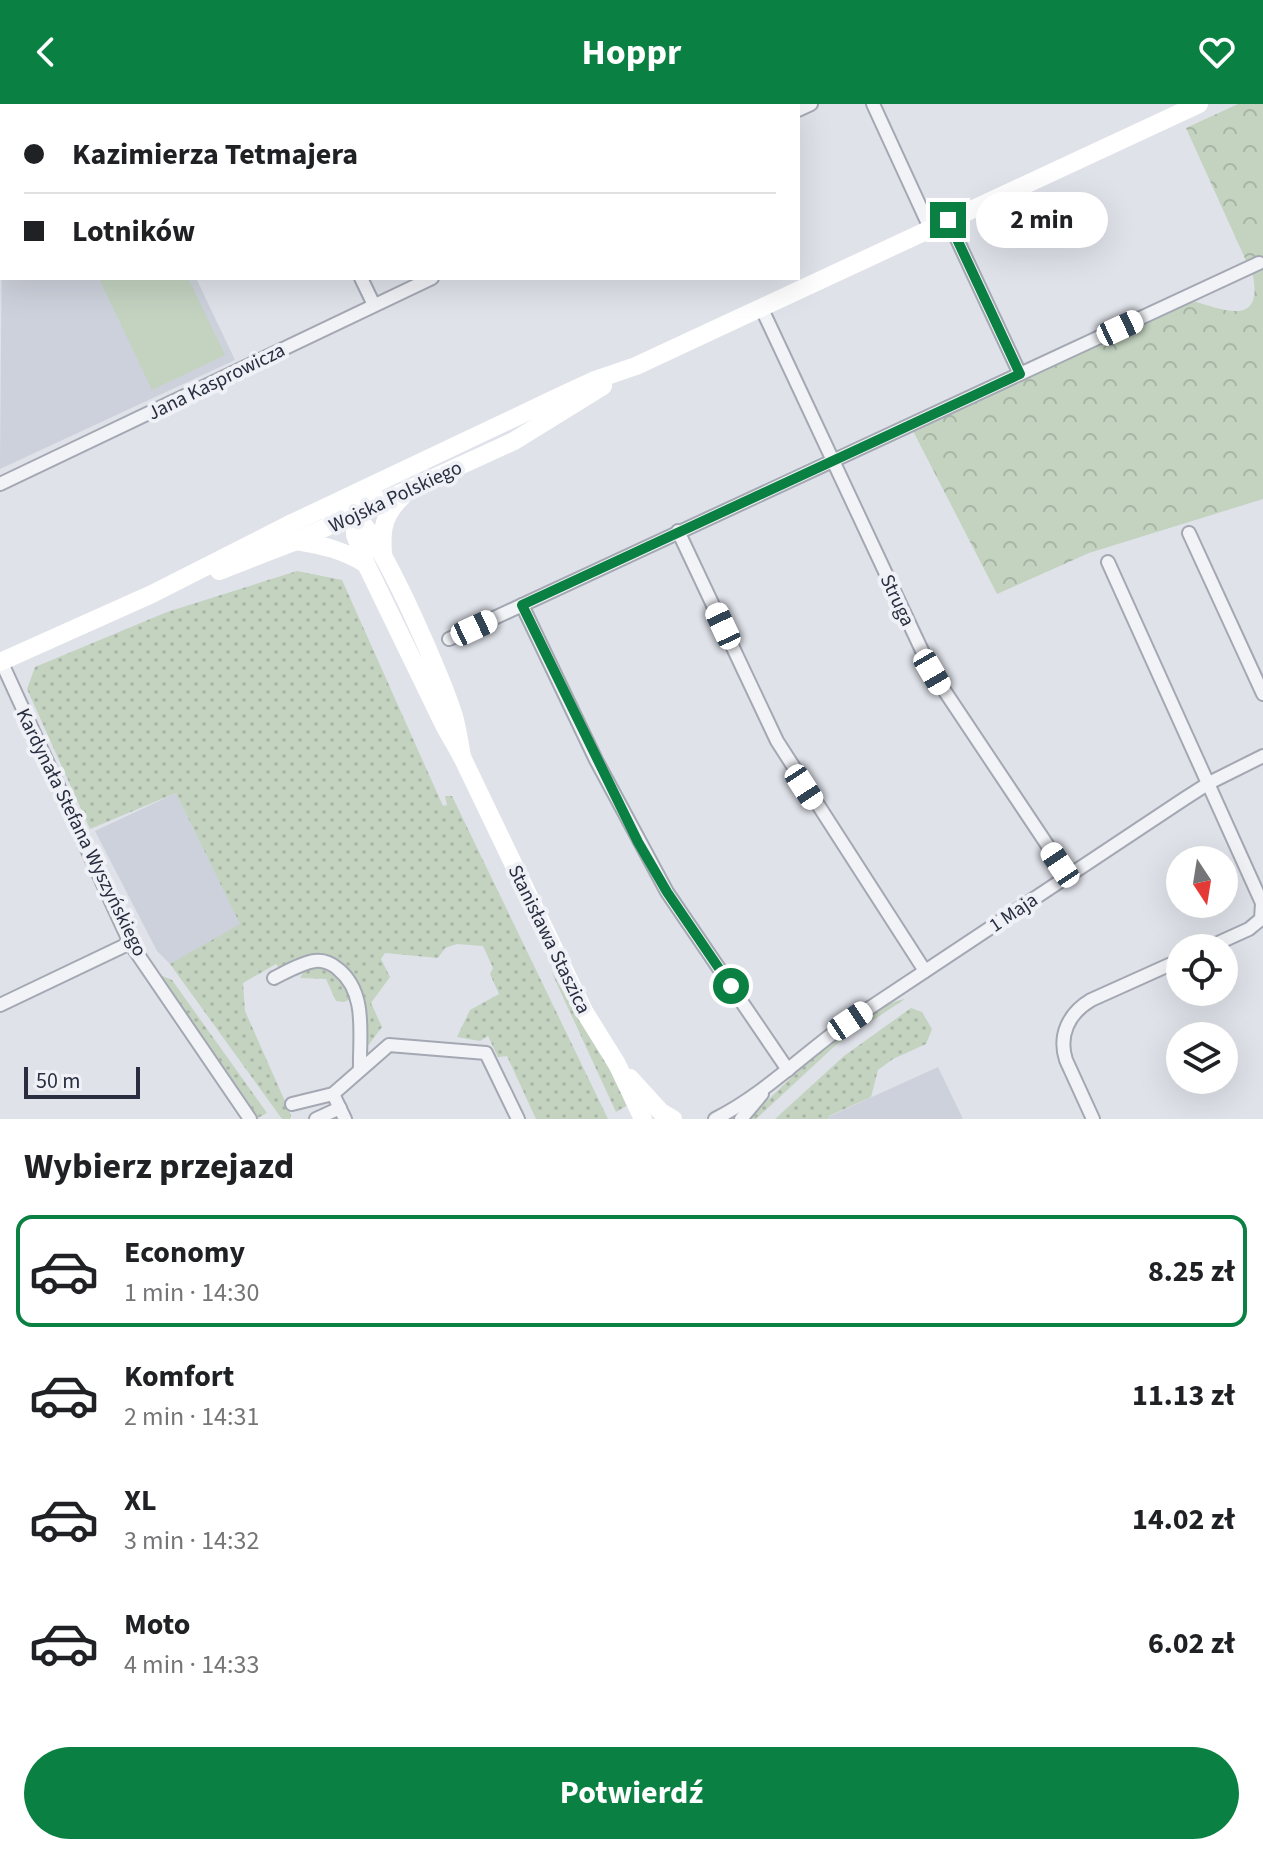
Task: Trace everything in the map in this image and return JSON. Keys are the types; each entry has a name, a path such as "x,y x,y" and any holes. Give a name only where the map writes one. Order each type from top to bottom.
{"street":[{"path":"873,104 930,228"},
{"name":"Wojska Polskiego","path":"152,594 296,541 406,492 514,441 625,371 1199,104"},
{"path":"948,220 1020,374"},
{"path":"449,639 1259,263"},
{"path":"362,280 374,305"},
{"name":"Jana Kasprowicza","path":"0,484 428,280"},
{"name":"Struga","path":"761,307 932,672 1068,876"},
{"name":"Wojska Polskiego","path":"0,661 152,594 378,481 595,380 625,371"},
{"path":"320,510 345,511 355,515 378,481"},
{"path":"296,541 375,560 386,518 406,492"},
{"name":"Stanisława Staszica","path":"355,515 355,535 375,560 444,725 584,1011 617,1064 643,1119"},
{"path":"678,531 777,741 925,971"},
{"path":"1189,533 1263,694"},
{"path":"1108,562 1262,903 1261,919 1238,934"},
{"path":"522,605 596,760 667,892 788,1070"},
{"name":"Kardynała Stefana Wyszyńskiego","path":"0,661 130,943 250,1119"},
{"name":"1 Maja","path":"715,1119 772,1083 833,1033 1068,876 1209,783 1263,756"},
{"path":"0,1005 130,943"},
{"path":"274,978 312,961 332,964 342,972 353,985 359,1005 360,1070"},
{"path":"1093,1119 1063,1050 1065,1028 1079,1007 1166,966"},
{"path":"292,1104 333,1094 389,1045 486,1053 518,1119"},
{"path":"617,1064 661,1112 673,1119"},
{"name":"1 Maja","path":"741,1119 772,1083"},
{"path":"316,1119 342,1114 333,1094"}],"shaded area":[{"path":"2,280 197,280 235,360 0,469"},
{"path":"176,793 242,927 170,964 157,951 95,831"},
{"path":"938,1067 963,1119 828,1117"}],"green space":[{"path":"1238,104 1263,104 1263,499 1089,553 997,594 913,431 1193,301 1237,311 1246,309 1252,303 1253,276 1186,128"},
{"path":"100,280 189,280 225,355 152,390"},
{"path":"297,571 342,580 443,806 447,805 445,796 452,796 608,1119 536,1119 507,1056 498,1057 488,1036 480,1041 457,1037 470,1010 499,994 490,974 493,968 483,946 457,944 445,948 438,958 385,953 381,959 390,977 371,1003 382,1027 364,1051 361,998 351,978 328,956 310,957 280,969 276,964 243,983 245,1011 291,1115 290,1119 282,1119 170,964 240,924 176,793 90,829 27,689 35,667 167,612"},
{"path":"312,966 332,972 355,997 344,1002 336,1001 326,979 300,978 306,968"},
{"path":"551,971 630,1104 616,1112"},
{"path":"160,975 172,980 267,1113 258,1118"},
{"path":"905,999 837,1044 756,1119 749,1119 801,1068 844,1032 886,1005"},
{"path":"911,1008 922,1012 932,1029 926,1044 893,1059 878,1070 871,1097 828,1119 775,1119 844,1056"}],"route":[{"path":"731,986 667,892 638,842 522,605 1020,374 948,220"}]}
